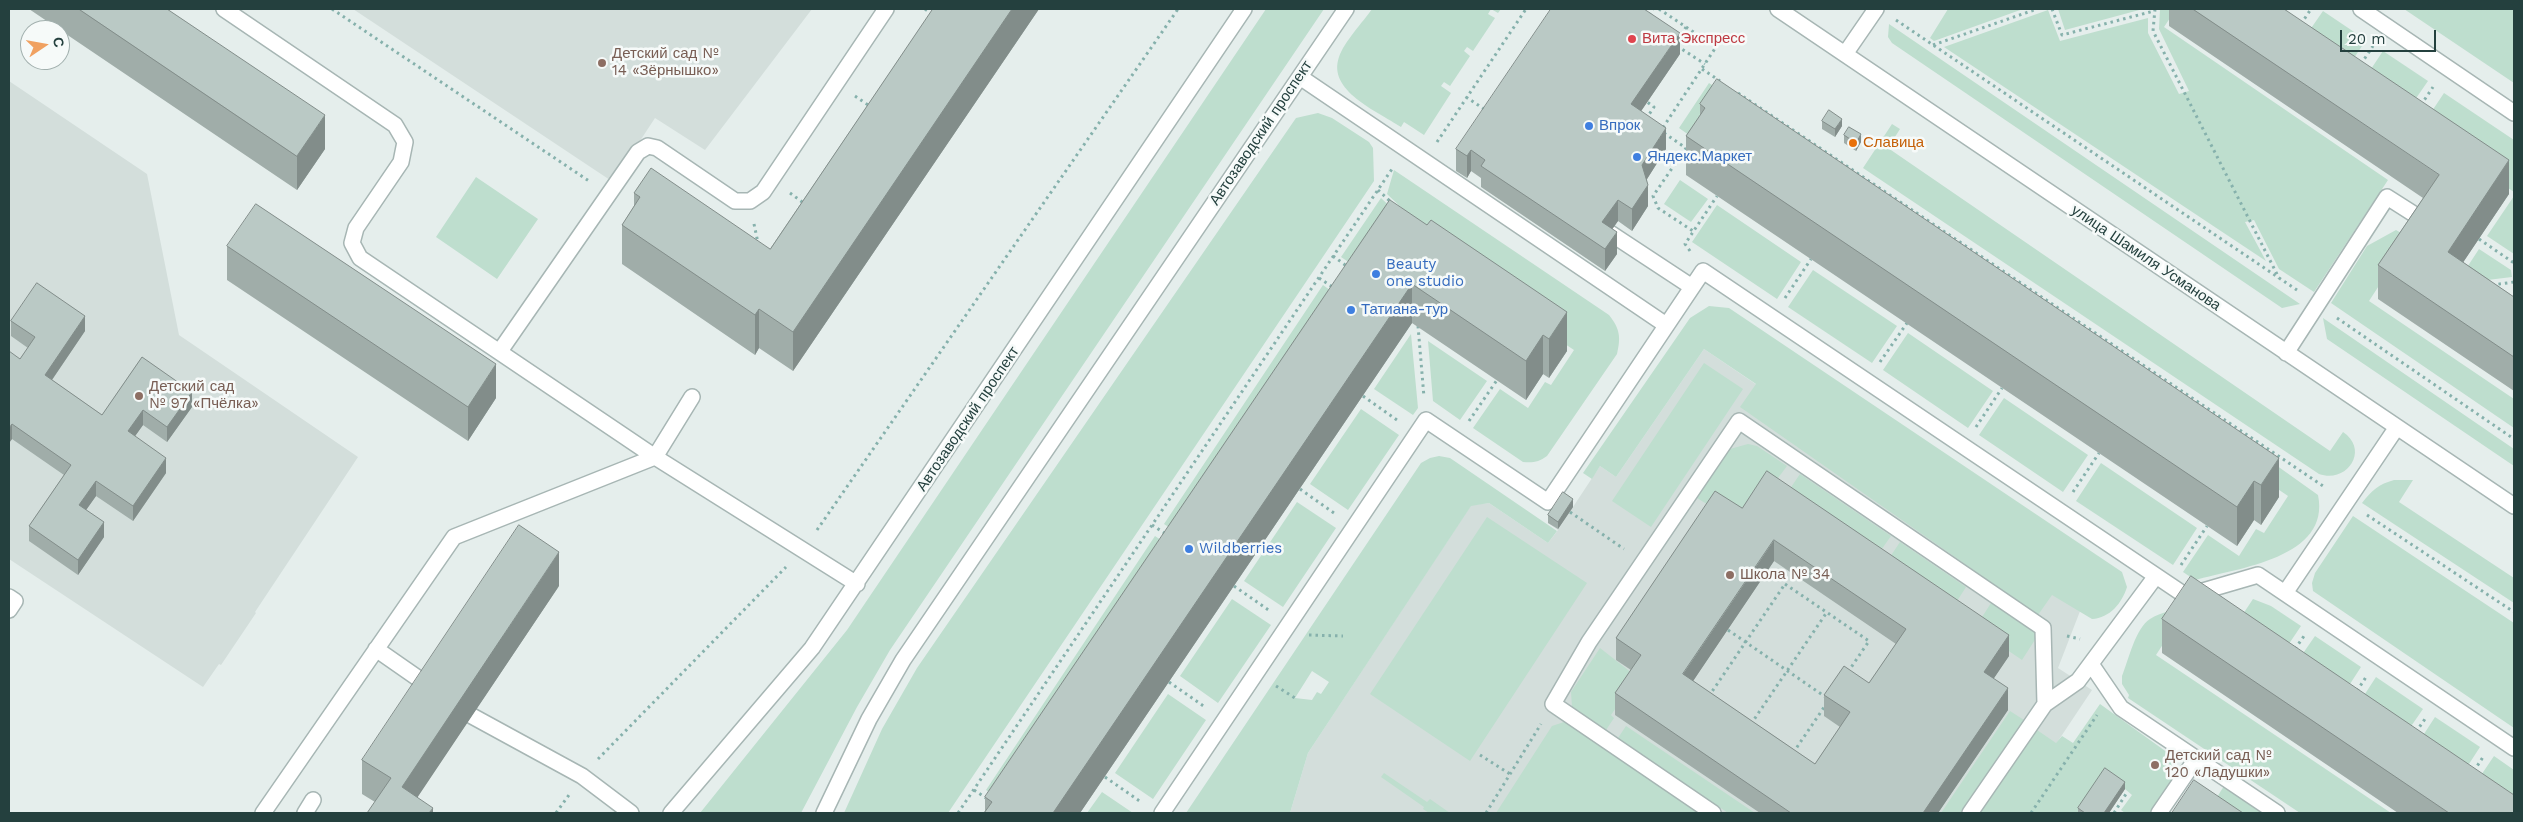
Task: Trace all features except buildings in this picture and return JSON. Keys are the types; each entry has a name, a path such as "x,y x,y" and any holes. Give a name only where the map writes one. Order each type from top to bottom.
{"street":[{"path":"224,9 395,125 405,142 401,162 356,228 352,243 360,258 656,456 857,584"},
{"path":"500,351 638,152 648,146 657,148 735,201 750,202 763,192 886,9"},
{"name":"Автозаводский проспект","path":"671,813 812,648 1244,9"},
{"name":"Автозаводский проспект","path":"824,813 869,719 903,660 1346,9"},
{"name":"улица Шамиля Усманова","path":"1778,9 2514,506"},
{"path":"1846,54 1876,9"},
{"path":"2361,9 2514,113"},
{"path":"1300,77 1666,326"},
{"path":"2286,353 2387,197 2420,218"},
{"path":"1610,233 1692,286"},
{"path":"1162,813 1426,420 1548,502 1703,271 2186,596 2258,575 2514,748"},
{"path":"263,813 454,537 656,456 692,397"},
{"path":"1713,813 1553,704 1589,642 1739,421 2042,628 2045,704"},
{"path":"2285,593 2397,427"},
{"path":"1970,813 2045,704 2078,681 2104,646 2162,580"},
{"path":"9,597 15,601 9,610"},
{"path":"376,649 433,688"},
{"path":"2091,664 2121,708 2277,813"},
{"path":"472,716 582,776 631,813"},
{"path":"2159,813 2196,758"},
{"path":"305,813 314,800"}],"path":[{"path":"332,9 608,194"},
{"path":"925,9 940,20"},
{"path":"556,813 582,776 803,550 1178,9"},
{"path":"958,813 1406,149 1437,143 1526,9"},
{"path":"1643,23 1653,9"},
{"path":"1657,135 1716,47 1659,9"},
{"path":"1933,46 2037,9"},
{"path":"2052,9 2062,35 2155,10 2153,31 2279,278"},
{"path":"2297,30 2311,9"},
{"path":"1667,22 1670,16"},
{"path":"1894,18 2514,438"},
{"path":"2356,70 2386,26"},
{"path":"1672,49 1686,27"},
{"path":"1675,44 1705,64"},
{"path":"2417,111 2447,67"},
{"path":"1702,69 1726,85"},
{"path":"836,83 877,112"},
{"path":"1734,90 2251,438 2514,612"},
{"path":"1466,98 1494,116"},
{"path":"1642,125 1654,107 1647,102"},
{"path":"1487,112 1492,104"},
{"path":"1777,129 1781,122"},
{"path":"1660,131 1686,148 1653,196 1658,208 1693,231"},
{"path":"772,179 811,209"},
{"path":"1872,193 1877,186"},
{"path":"1378,190 1398,209"},
{"path":"1685,244 1717,196"},
{"path":"750,202 759,248"},
{"path":"2479,239 2514,263"},
{"path":"1951,247 1956,240"},
{"path":"1333,256 1355,271"},
{"path":"1772,318 1811,259"},
{"path":"1343,274 1348,267"},
{"path":"1319,278 1341,293"},
{"path":"1334,288 1338,281"},
{"path":"2488,285 2514,282"},
{"path":"2063,322 2068,315"},
{"path":"1868,382 1907,323"},
{"path":"1418,326 1426,420"},
{"path":"1456,440 1497,380"},
{"path":"2161,387 2166,380"},
{"path":"1963,446 2002,388"},
{"path":"1362,396 1417,433"},
{"path":"2246,444 2251,438"},
{"path":"2060,512 2099,453"},
{"path":"1300,489 1355,526"},
{"path":"1571,513 1644,562"},
{"path":"1152,525 1168,535"},
{"path":"2162,580 2207,526"},
{"path":"1785,584 1869,641 1793,754 1709,696 1746,642 1785,584"},
{"path":"1234,586 1289,624"},
{"path":"1750,725 1827,612"},
{"path":"2292,655 2318,615"},
{"path":"2042,628 2104,646"},
{"path":"1728,630 1834,702"},
{"path":"1306,635 1343,636"},
{"path":"2353,696 2379,657"},
{"path":"1169,682 1224,720"},
{"path":"1273,684 1295,698"},
{"path":"2032,813 2112,693"},
{"path":"2413,737 2439,698"},
{"path":"1486,813 1553,704"},
{"path":"2471,776 2497,736"},
{"path":"1480,755 1510,774"},
{"path":"1105,777 1143,803"},
{"path":"974,790 996,805"},
{"path":"2115,813 2126,794"}],"shaded area":[{"name":"Детский сад № 14 «Зёрнышко»","path":"353,9 812,9 705,150 655,118 613,182"},
{"name":"Детский сад № 97 «Пчёлка»","path":"9,81 147,174 179,335 358,457 221,665 219,664 203,687 9,559"},
{"name":"Школа № 34","path":"1704,349 2082,606 2058,668 2092,690 2010,813 1290,813 1308,753 1471,505 1489,503 1548,543 1558,530 1548,523 1563,500 1573,507 1600,466 1616,477"}],"green space":[{"path":"1266,9 1324,9 890,650 857,707 801,813 700,813 847,630"},
{"path":"1372,9 1491,9 1488,14 1495,18 1473,51 1467,47 1464,51 1470,56 1450,86 1444,82 1441,86 1451,93 1424,135 1404,122 1401,127 1368,107 1356,99 1340,80 1337,69 1341,51"},
{"path":"1491,9 1501,9 1498,13"},
{"path":"1948,9 2023,9 1934,41 1930,38"},
{"path":"2058,9 2143,9 2065,30"},
{"path":"2160,9 2176,9 2164,27 2388,180 2314,292 2279,269 2254,220 2245,222 2266,261 1944,47 2048,10 2060,41 2148,18 2148,33 2179,94 2189,91 2159,29"},
{"path":"2404,9 2514,10 2514,83"},
{"path":"2323,11 2366,40 2342,76 2298,47"},
{"path":"1889,24 2300,304 2282,308 1892,43 1888,37"},
{"path":"2383,51 2428,81 2403,117 2359,87"},
{"path":"1709,83 1771,124 1696,140 1679,128"},
{"path":"2444,93 2514,140 2514,192 2420,129"},
{"path":"1318,113 1332,118 1369,142 1373,148 1374,181 948,813 844,813 882,729 917,668 1296,118"},
{"path":"1892,124 1900,129 1888,148 2330,451 2343,432 2351,439 2355,448 2355,456 2352,463 2346,470 2338,474 2329,476 2319,474 1863,168"},
{"path":"1394,170 1609,315 1615,325 1619,338 1617,354 1547,456 1541,460 1523,462 1473,428 1500,389 1528,408 1545,382 1551,385 1574,350 1470,281 1473,276 1387,194"},
{"path":"476,177 538,219 497,279 436,237"},
{"path":"1680,180 1708,199 1691,222 1664,204"},
{"path":"2514,196 2514,254 2487,236"},
{"path":"1381,198 1456,269 1362,271 1341,257"},
{"path":"1717,205 1801,262 1777,299 1692,242"},
{"path":"2396,230 2410,238 2369,301 2514,399 2514,428 2331,303 2367,246"},
{"path":"2479,249 2511,270 2512,277 2471,282 2462,275"},
{"path":"1813,270 1897,326 1872,363 1788,307"},
{"path":"1323,285 1342,299 1182,536 1164,524"},
{"path":"1709,306 1729,308 2122,572 2127,587 2122,599 2110,613 2092,619 2052,595 2038,615 1740,407 1756,384 1704,349 1616,477 1600,466 1592,479 1583,473 1690,318"},
{"path":"2323,318 2514,449 2514,466 2327,339"},
{"path":"1908,333 1993,391 1968,428 1883,370"},
{"path":"1411,334 1418,408 1413,415 1374,389"},
{"path":"1428,341 1487,381 1460,420 1433,401"},
{"path":"1704,363 1743,389 1651,527 1612,501"},
{"path":"2004,398 2088,455 2063,492 1979,435"},
{"path":"1361,409 1399,435 1348,510 1310,484"},
{"path":"1748,444 1757,446 1787,466 1742,526 1697,498 1730,449"},
{"path":"2252,448 2318,495 2318,516 2310,533 2296,546 2278,557 2234,571 2195,580 2183,572 2208,535 2239,556 2256,529 2264,533 2288,496 2241,464"},
{"path":"1439,456 1450,458 1557,531 1548,543 1489,503 1471,506 1308,753 1290,813 1186,813 1421,463","holes":["1312,671 1329,682 1321,694 1317,692 1312,700 1295,698"]},
{"path":"2101,463 2197,528 2173,565 2076,501"},
{"path":"1800,474 1891,536 1874,560 1783,499"},
{"path":"2394,480 2413,480 2399,502 2514,578 2514,603 2362,503 2376,488"},
{"path":"1297,502 1336,528 1283,607 1244,581"},
{"path":"2353,516 2514,623 2514,728 2313,591 2312,583 2315,573"},
{"path":"1487,517 1587,583 1470,761 1370,694"},
{"path":"1155,536 1173,548 1002,801 986,790"},
{"path":"1900,542 1966,587 1950,612 1888,560"},
{"path":"1232,599 1271,625 1218,703 1180,676"},
{"path":"2253,599 2271,606 2301,626 2276,663 2231,632"},
{"path":"1991,603 2038,635 2022,660 1975,628"},
{"path":"2188,606 2156,655 2391,813 2300,813 2128,698 2129,695 2122,684 2122,676 2140,630 2154,617"},
{"path":"2315,636 2361,667 2337,704 2290,672"},
{"path":"1600,648 1637,677 1611,715 1614,718 1606,730 1572,707 1571,692"},
{"path":"2376,677 2423,709 2398,745 2352,714"},
{"path":"1168,694 1206,720 1153,799 1115,773"},
{"path":"2100,704 2175,758 2177,774 2150,813 2125,813 2121,810 2132,795 2125,789 2080,813 1980,813 2037,730 2056,743 2062,736 2073,743"},
{"path":"2010,711 2024,720 1960,813 1941,813"},
{"path":"2435,717 2480,747 2456,784 2411,754"},
{"path":"1564,722 1698,813 1496,813 1552,726"},
{"path":"1626,726 1755,813 1728,813 1618,738"},
{"path":"2494,756 2514,770 2514,813 2469,793"},
{"path":"1384,773 1427,802 1430,799 1450,813 1429,813 1423,809 1424,807 1381,777"},
{"path":"2224,786 2264,813 2231,813 2214,802"},
{"path":"1102,792 1133,813 1087,813"}],"place":[{"name":"Вита Экспресс","path":"1632,39"},
{"name":"Детский сад № 14 «Зёрнышко»","path":"602,63"},
{"name":"Впрок","path":"1589,126"},
{"name":"Славица","path":"1853,143"},
{"name":"Яндекс.Маркет","path":"1637,157"},
{"name":"Beauty one studio","path":"1376,274"},
{"name":"Татиана-тур","path":"1351,310"},
{"name":"Детский сад № 97 «Пчёлка»","path":"139,396"},
{"name":"Wildberries","path":"1189,549"},
{"name":"Школа № 34","path":"1730,575"},
{"name":"Детский сад № 120 «Ладушки»","path":"2155,765"}]}
